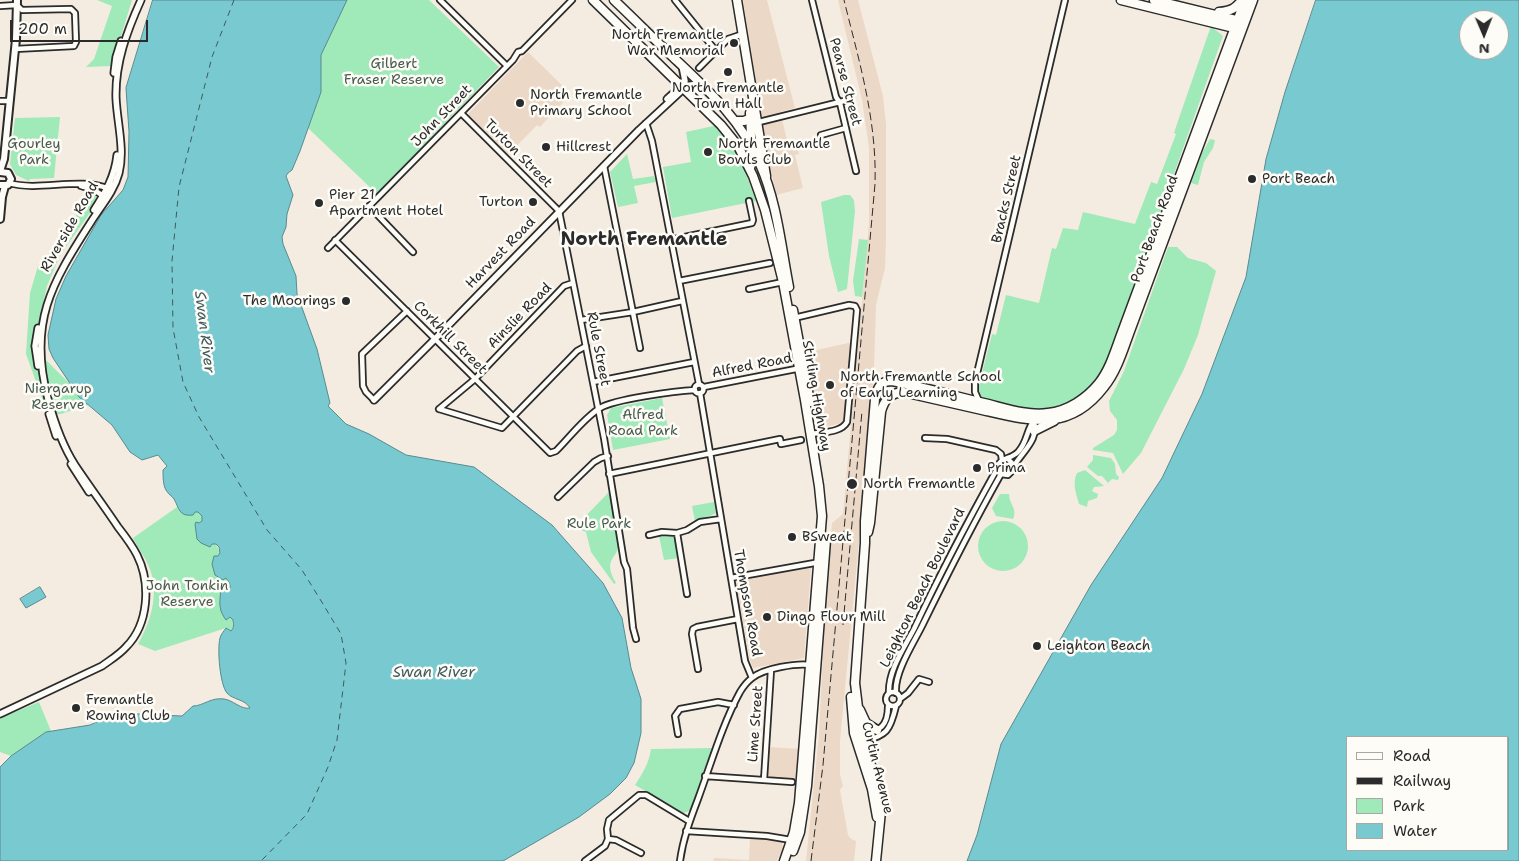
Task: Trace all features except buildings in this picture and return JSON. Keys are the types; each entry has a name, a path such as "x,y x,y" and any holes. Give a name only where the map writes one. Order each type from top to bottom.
{"main road":[{"name":"Stirling Highway","path":"593,0 728,132 750,168 765,210 792,319"},
{"name":"Stirling Highway","path":"614,0 702,84 735,121 752,145 768,185 802,368 813,434 822,508 821,562 804,806 800,832 789,861"},
{"path":"732,0 741,35"},
{"path":"737,0 753,122 768,185"},
{"path":"1121,0 1239,25"},
{"path":"1154,0 1213,14 1239,25"},
{"path":"1213,14 1231,11 1243,0"},
{"name":"Port Beach Road","path":"891,395 903,392 1010,418 1033,421 1058,419 1078,410 1100,393 1111,377 1150,278 1239,25 1243,0"},
{"name":"Port Beach Road","path":"880,384 892,381 1024,412 1046,413 1064,409 1081,400 1099,383 1109,366 1239,25 1254,0"},
{"path":"0,219 15,49 17,3"},
{"path":"735,121 753,122"},
{"path":"750,168 753,122"},
{"name":"Curtin Avenue","path":"860,740 855,683 875,399 880,384"},
{"name":"Curtin Avenue","path":"865,543 870,523 881,412 885,401 891,395"},
{"path":"1034,432 1058,419"},
{"name":"Stirling Highway","path":"784,861 791,840 799,803 813,665"},
{"name":"Curtin Avenue","path":"855,683 851,693 851,712 880,792 881,811 876,861"},
{"path":"856,702 866,723 877,730"}],"street":[{"name":"Riverside Road","path":"0,714 101,667 126,647 137,631 145,605 146,588 139,563 76,474 63,450 46,407 35,351 49,289 61,264 118,176 121,163 116,98 117,72 130,22 139,0"},
{"path":"440,0 507,66"},
{"name":"John Street","path":"328,248 572,0"},
{"path":"675,0 716,51"},
{"name":"Pearse Street","path":"812,0 836,97 840,102 856,171"},
{"name":"Bracks Street","path":"980,402 975,392 976,382 1065,0"},
{"path":"0,6 17,3 22,10 71,9 75,13 76,42 74,46 69,48 15,49"},
{"path":"700,68 729,38 741,35"},
{"path":"682,66 685,78 683,86 702,84"},
{"name":"Harvest Road","path":"374,400 646,123 648,118 675,91 683,86"},
{"path":"753,122 848,100"},
{"path":"0,101 10,101"},
{"name":"Turton Street","path":"461,113 559,211"},
{"path":"646,123 652,141 694,362 699,384 704,387 700,393 695,390 699,384"},
{"path":"821,135 846,128"},
{"path":"604,166 640,348"},
{"path":"4,178 22,185 88,184 110,189"},
{"path":"77,185 94,190 105,197"},
{"path":"670,240 752,223 753,220 748,201"},
{"path":"369,206 413,252"},
{"name":"Rule Street","path":"559,211 608,456 609,474 629,581 628,591 636,639"},
{"name":"Corkhill Street","path":"335,240 550,452"},
{"path":"679,281 770,263"},
{"path":"749,289 783,282"},
{"name":"Ainslie Road","path":"513,417 502,428 440,409 476,379 564,286 573,283"},
{"path":"581,320 633,312 682,301"},
{"path":"792,319 849,305 856,308 847,422 840,429 813,434"},
{"path":"374,400 363,386 362,354 406,311"},
{"path":"513,417 577,351 586,346"},
{"path":"593,382 694,362"},
{"name":"Alfred Road","path":"704,387 802,368"},
{"name":"Alfred Road","path":"550,452 556,451 598,409 615,403 683,390 695,390"},
{"name":"Thompson Road","path":"680,861 686,831 705,776 741,690 752,678 745,661 700,393"},
{"path":"1024,412 1033,421 1035,426 1029,446 1010,474 1001,474 998,464 1021,448 1030,425 1033,421 1046,413"},
{"path":"925,438 948,439 996,450 1014,466"},
{"path":"609,474 780,439 781,444 802,440"},
{"path":"558,497 594,462 608,456"},
{"name":"Leighton Beach Boulevard","path":"877,730 885,724 888,717 888,706 885,699 890,692 889,683 909,638 939,576 998,468"},
{"name":"Leighton Beach Boulevard","path":"896,692 895,684 906,658 966,537 1001,474"},
{"path":"649,535 662,532 677,533 687,530 700,522 721,519"},
{"path":"677,533 687,594"},
{"path":"732,578 821,562"},
{"path":"698,669 692,634 693,629 738,619"},
{"path":"752,678 771,670 813,665"},
{"name":"Lime Street","path":"764,780 771,670"},
{"path":"860,740 884,733 891,726 896,706 900,703 900,699 908,693 919,679 929,682"},
{"path":"890,692 896,692 900,699"},
{"path":"678,734 675,716 680,708 718,702 734,705"},
{"path":"888,706 896,706"},
{"path":"860,740 877,730"},
{"path":"705,776 792,782"},
{"path":"585,861 602,850 608,839 607,829 609,820 639,795 646,795 689,821"},
{"path":"686,831 767,836 791,840"},
{"path":"608,839 616,840 641,853"}],"shaded area":[{"path":"743,0 767,0 795,108 780,112 789,147 797,145 799,154 795,155 803,188 776,195 767,151"},
{"path":"838,0 858,0 883,96 886,124 885,268 876,305 874,369 865,478 840,741 840,775 843,786 840,790 848,835 856,841 854,861 806,861 819,735 826,589 832,523 843,514 869,223 869,148 862,100"},
{"name":"North Fremantle Primary School","path":"528,52 571,94 540,127 537,125 508,155 469,117 469,113"},
{"name":"North Fremantle School of Early Learning","path":"853,342 845,419 839,424 818,426 807,352"},
{"path":"811,568 804,658 753,668 736,583 739,580"},
{"path":"769,747 800,749 797,779 766,776"},
{"path":"750,837 779,840 782,842 783,848 777,861 713,861 714,858 749,860"}],"green space":[{"path":"97,0 132,0 112,66 86,67 94,59 112,6"},
{"name":"Gilbert Fraser Reserve","path":"347,0 429,0 499,67 377,194 308,128 321,92 321,55"},
{"path":"1211,26 1223,36 1111,351 1098,375 1081,394 1070,402 1045,410 1025,410 983,399 977,393 992,334 996,335 1006,295 1039,303 1052,248 1056,249 1063,228 1078,230 1083,212 1135,224 1151,182 1157,184 1176,134 1174,133"},
{"name":"Gourley Park","path":"60,117 54,178 30,179 29,181 16,175 10,164 15,118"},
{"path":"718,125 742,163 756,201 672,218 663,167 691,162 686,132"},
{"path":"1210,139 1215,140 1213,148 1204,162 1198,185 1191,183 1202,153"},
{"path":"627,154 633,179 654,176 656,182 634,186 638,203 618,207 610,172"},
{"name":"Niergarup Reserve","path":"86,188 97,193 95,206 60,255 47,286 36,338 42,356 88,405 61,414 48,415 26,354 30,293 38,266 75,219"},
{"path":"850,195 854,200 855,211 847,289 838,292 829,256 821,202"},
{"path":"859,239 868,240 862,297 855,296 853,281"},
{"path":"1168,247 1177,247 1188,258 1206,263 1216,271 1198,335 1184,369 1141,453 1123,474 1113,453 1093,450 1093,448 1114,435 1117,430 1117,420 1110,411 1109,401 1124,371"},
{"name":"Alfred Road Park","path":"662,398 670,439 613,450 607,415 611,408"},
{"path":"1093,455 1111,458 1115,464 1116,474 1119,477 1118,480 1112,479 1108,483 1102,476 1098,476 1087,467 1093,460"},
{"path":"1085,470 1104,486 1094,487 1092,491 1098,494 1097,498 1088,501 1087,507 1079,504 1075,484 1077,473"},
{"name":"Rule Park","path":"609,492 618,543 618,548 610,568 616,583 614,584 591,552 586,532 578,529 578,524"},
{"path":"1000,494 1009,494 1014,509 1013,519 996,516 992,508"},
{"path":"714,502 716,513 695,521 692,506"},
{"name":"John Tonkin Reserve","path":"177,507 182,513 198,512 202,516 202,521 199,523 212,544 216,544 220,553 218,556 230,587 227,592 226,620 230,617 233,620 233,628 231,631 226,628 155,651 138,644 150,617 154,588 150,569 133,538"},
{"path":"1003,521 1012,523 1023,532 1028,546 1026,555 1017,566 1003,571 994,569 983,560 978,546 980,537 989,526"},
{"path":"659,536 673,537 675,539 679,558 664,560"},
{"path":"39,702 51,731 46,732 11,756 0,752 0,718"},
{"path":"712,748 690,811 683,813 635,785 649,759 651,749"}],"water":[{"name":"Swan River","path":"153,0 347,0 321,55 321,92 300,151 292,170 286,176 293,195 282,237 296,276 297,294 317,349 330,403 328,406 346,424 369,434 406,455 474,467 552,525 603,583 622,618 631,668 641,699 641,733 634,763 626,778 610,794 579,817 503,861 0,861 0,767 11,756 46,732 90,725 101,720 119,720 127,714 141,714 149,718 158,715 182,716 193,706 219,699 227,700 243,708 250,708 227,693 221,675 219,658 220,638 226,628 231,631 234,625 230,617 226,620 224,617 220,607 220,599 221,591 229,591 230,586 226,578 223,580 215,575 212,564 214,556 218,556 220,553 219,547 216,544 212,544 210,547 197,539 195,524 202,521 202,516 198,512 195,512 193,515 185,515 180,511 164,486 163,470 167,466 158,455 142,460 130,452 112,425 79,397 49,349 48,335 56,299 66,276 101,215 123,190 128,177 129,132 126,88"},
{"path":"1316,0 1519,0 1519,861 967,861 977,835 1001,744 1091,585 1162,478 1202,394 1246,277 1266,159 1285,92"},
{"path":"40,587 46,597 26,608 20,599"}],"ferry route":[{"path":"234,0 212,57 179,187 172,261 173,328 183,382 199,417 267,530 302,570 341,634 346,663 337,740 328,767 307,814 261,861"}],"railway":[{"path":"811,861 823,765 875,184 875,160 870,114 844,0"},
{"path":"843,625 862,411"}],"place":[{"name":"North Fremantle War Memorial","path":"734,43"},
{"name":"North Fremantle Town Hall","path":"728,72"},
{"name":"North Fremantle Primary School","path":"520,103"},
{"name":"Hillcrest","path":"546,147"},
{"name":"North Fremantle Bowls Club","path":"708,152"},
{"name":"Port Beach","path":"1252,179"},
{"name":"Turton","path":"533,202"},
{"name":"Pier 21 Apartment Hotel","path":"319,203"},
{"name":"The Moorings","path":"346,301"},
{"name":"North Fremantle School of Early Learning","path":"830,385"},
{"name":"Prima","path":"977,468"},
{"name":"North Fremantle","path":"852,484"},
{"name":"BSweat","path":"792,537"},
{"name":"Dingo Flour Mill","path":"767,617"},
{"name":"Leighton Beach","path":"1037,646"},
{"name":"Fremantle Rowing Club","path":"76,708"}],"district":[{"name":"North Fremantle","path":"644,240"}]}
